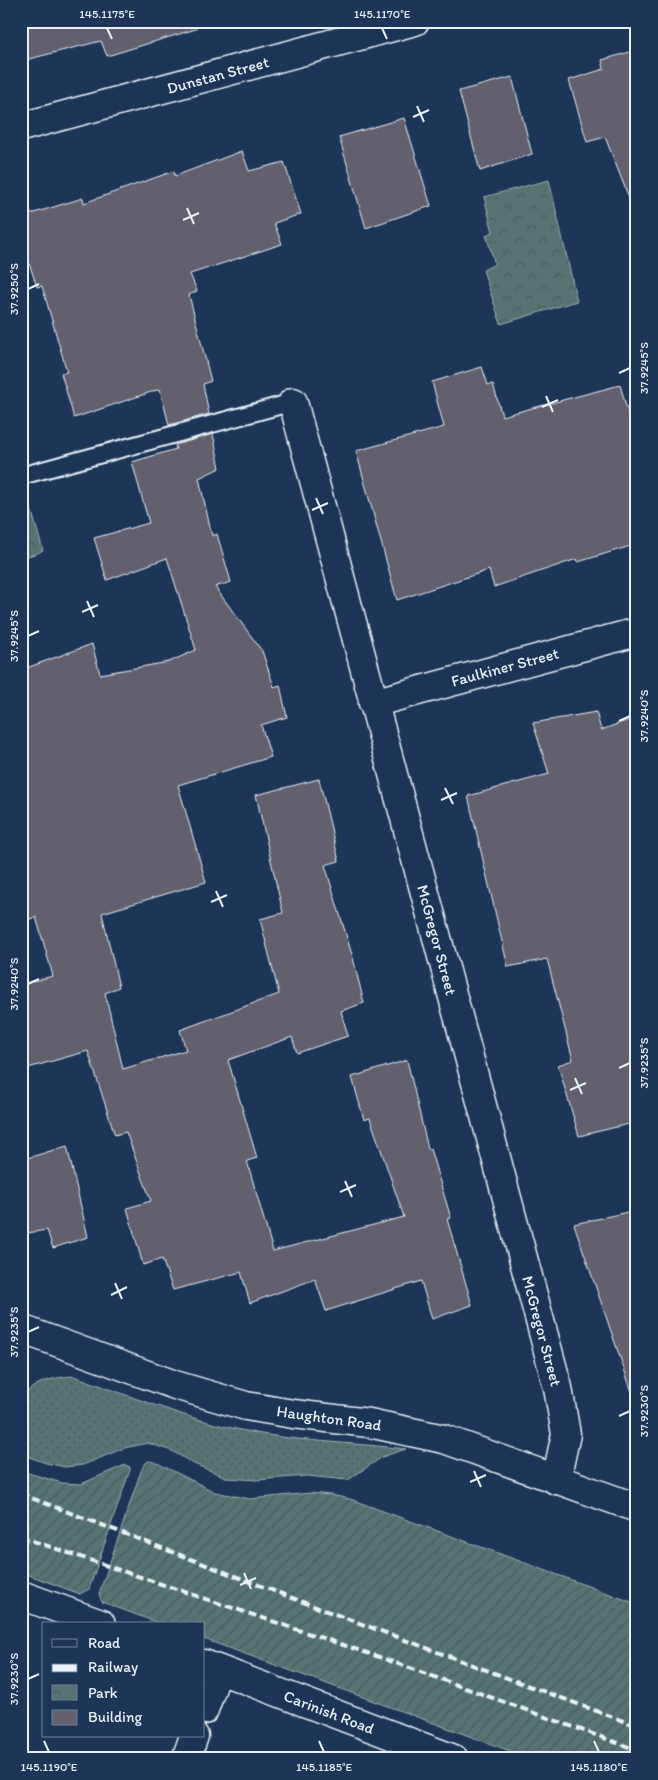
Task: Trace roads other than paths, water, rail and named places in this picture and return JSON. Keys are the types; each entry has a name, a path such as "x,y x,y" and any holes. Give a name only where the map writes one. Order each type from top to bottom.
{"street":[{"name":"Dunstan Street","path":"21,127 415,21"},
{"name":"McGregor Street","path":"293,402 558,1388 566,1434 556,1480"},
{"name":"Faulkiner Street","path":"373,703 637,632"},
{"name":"Haughton Road","path":"21,1329 215,1398 246,1406 293,1414 369,1423 444,1439 637,1508"},
{"path":"21,1595 95,1622"},
{"path":"205,1704 211,1667"},
{"name":"Carinish Road","path":"211,1667 454,1759"},
{"path":"186,1759 193,1738"}],"lane":[{"path":"21,476 293,402"}],"railway":[{"path":"21,1494 316,1607 637,1726"},
{"path":"21,1537 382,1658 637,1750"}]}
